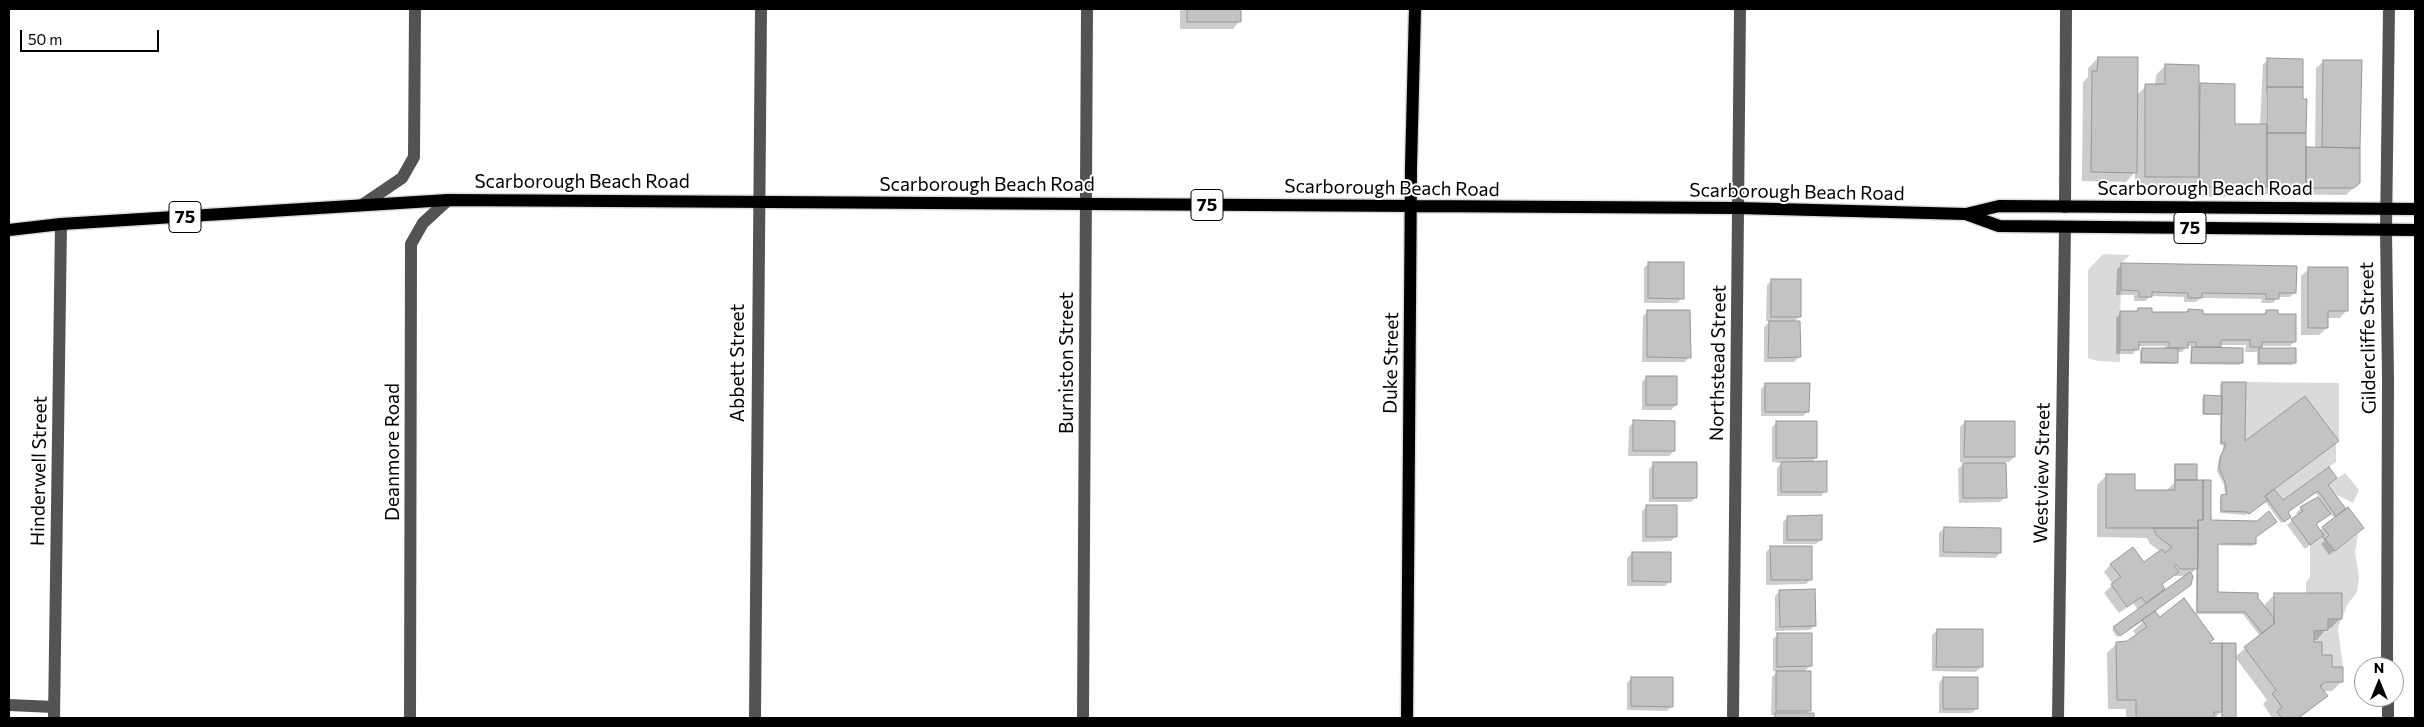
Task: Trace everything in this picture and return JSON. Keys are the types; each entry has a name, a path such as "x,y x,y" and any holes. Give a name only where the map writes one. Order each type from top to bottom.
{"main road":[{"name":"Duke Street","path":"1407,718 1411,207 1415,9"},
{"name":"Scarborough Beach Road","path":"9,230 61,224 448,200 1738,208 1966,214 1999,206 2415,209"},
{"name":"Scarborough Beach Road","path":"1966,214 1999,226 2415,230"}],"street":[{"path":"362,205 402,178 414,157 415,9"},
{"name":"Abbett Street","path":"755,718 761,9"},
{"name":"Burniston Street","path":"1082,718 1088,9"},
{"name":"Northstead Street","path":"1733,718 1740,9"},
{"path":"2066,9 2066,207"},
{"name":"Gildercliffe Street","path":"2388,657 2386,209 2389,9"},
{"name":"Deanmore Road","path":"410,718 411,244 423,223 448,200"},
{"name":"Hinderwell Street","path":"54,713 61,224"},
{"name":"Westview Street","path":"2058,718 2065,227"},
{"path":"9,705 54,713"}],"shaded area":[{"path":"2103,254 2130,255 2121,263 2120,362 2098,361 2088,358 2088,270"},
{"path":"2246,382 2339,383 2339,441 2305,396 2245,441"},
{"path":"2336,443 2336,462 2283,500 2274,489"},
{"path":"2345,473 2359,490 2353,503 2335,494 2328,485"},
{"path":"2358,534 2355,552 2359,577 2357,592 2347,605 2342,619 2342,593 2306,593 2306,582 2310,577 2310,545 2323,536 2335,551"},
{"path":"2328,619 2342,619 2338,629 2343,667 2332,667 2322,655 2322,643 2314,642 2314,631 2328,630"}],"building":[{"path":"1187,9 1241,9 1241,22 1187,22"},
{"path":"2098,57 2138,57 2137,173 2091,172 2092,71 2097,71"},
{"path":"2267,58 2303,59 2303,87 2267,87"},
{"path":"2323,60 2362,60 2360,148 2322,147"},
{"path":"2165,64 2199,65 2199,177 2145,177 2145,84 2165,84"},
{"path":"2200,83 2235,84 2235,124 2267,124 2267,187 2199,187"},
{"path":"2267,87 2303,87 2303,99 2307,99 2306,133 2267,133"},
{"path":"2267,133 2306,133 2306,188 2267,187"},
{"path":"2306,147 2360,148 2360,183 2354,188 2306,188"},
{"path":"1648,262 1684,262 1684,299 1648,298"},
{"path":"2121,263 2297,266 2296,293 2279,293 2279,299 2266,299 2266,294 2202,293 2202,298 2188,298 2188,293 2152,292 2152,297 2139,297 2139,291 2121,290"},
{"path":"2308,267 2348,267 2348,311 2328,311 2328,328 2308,328"},
{"path":"1771,279 1801,279 1801,317 1771,317"},
{"path":"2138,308 2152,308 2152,312 2188,312 2188,309 2203,310 2203,314 2266,314 2266,310 2278,310 2278,314 2296,314 2296,342 2262,342 2262,347 2250,347 2250,340 2221,340 2221,347 2196,347 2196,342 2188,342 2188,348 2169,348 2169,342 2139,342 2139,350 2120,350 2120,311 2138,311"},
{"path":"1647,310 1690,310 1691,358 1647,357"},
{"path":"1769,321 1800,321 1801,357 1768,358"},
{"path":"2192,347 2243,348 2243,363 2191,363"},
{"path":"2142,348 2178,348 2178,363 2141,362"},
{"path":"2259,348 2296,348 2296,363 2259,363"},
{"path":"1646,376 1677,376 1677,405 1646,405"},
{"path":"2222,382 2246,382 2245,441 2305,396 2339,441 2265,496 2268,500 2249,514 2247,512 2221,511 2221,495 2227,494 2225,482 2219,468 2221,455 2225,447 2225,443 2221,443"},
{"path":"1765,383 1810,383 1809,412 1765,412"},
{"path":"2204,395 2222,396 2222,414 2204,414"},
{"path":"1633,420 1675,421 1675,451 1633,451"},
{"path":"1776,421 1817,421 1817,458 1776,458"},
{"path":"1965,421 2015,421 2015,457 1964,457"},
{"path":"1827,461 1827,492 1781,492 1781,462"},
{"path":"1653,462 1697,462 1697,498 1653,498"},
{"path":"1963,463 2006,463 2007,498 1963,498"},
{"path":"2175,464 2197,464 2197,480 2175,480"},
{"path":"2329,467 2337,478 2328,485 2346,509 2336,516 2318,491 2288,512 2291,517 2284,522 2265,496 2274,489 2283,500"},
{"path":"2106,474 2135,474 2135,490 2175,490 2175,480 2203,480 2203,520 2198,520 2198,528 2106,528"},
{"path":"2203,480 2211,480 2211,520 2257,521 2269,511 2277,522 2256,537 2256,544 2218,544 2218,592 2258,593 2258,598 2274,618 2274,624 2262,633 2245,612 2197,612 2198,520 2203,520"},
{"path":"2318,497 2331,514 2316,524 2324,535 2310,545 2291,519 2303,511 2300,507"},
{"path":"1646,505 1677,505 1677,537 1646,537"},
{"path":"2348,507 2364,528 2335,551 2325,539 2329,535 2322,527"},
{"path":"1822,515 1822,540 1787,540 1787,516"},
{"path":"1944,527 2001,528 2001,553 1943,552"},
{"path":"2153,528 2198,528 2198,569 2180,569 2176,564 2174,566 2179,572 2162,584 2165,589 2146,603 2141,597 2127,607 2111,584 2121,577 2110,564 2133,547 2144,562 2162,549 2165,553 2172,547 2157,536"},
{"path":"1770,546 1812,546 1812,580 1771,580"},
{"path":"1632,552 1671,552 1671,582 1632,581"},
{"path":"2190,572 2193,576 2191,585 2120,636 2113,627"},
{"path":"1815,589 1816,626 1780,627 1779,590"},
{"path":"2274,593 2342,593 2342,619 2328,619 2328,630 2314,631 2314,642 2322,642 2322,655 2332,655 2332,667 2343,667 2343,682 2326,682 2320,686 2328,696 2298,718 2282,718 2277,712 2282,707 2272,694 2276,690 2244,647 2274,624"},
{"path":"2184,598 2214,639 2209,643 2222,643 2222,712 2214,712 2214,718 2136,718 2136,700 2117,700 2116,642 2127,641 2147,627 2142,620 2155,611 2160,617"},
{"path":"1937,629 1983,629 1983,667 1936,667"},
{"path":"1777,633 1812,633 1812,666 1777,667"},
{"path":"2222,643 2236,643 2236,718 2222,718"},
{"path":"1776,671 1811,671 1811,711 1776,711"},
{"path":"1631,677 1673,677 1673,707 1631,706"},
{"path":"1943,677 1978,677 1978,709 1943,709"},
{"path":"1775,713 1814,713 1814,718 1775,718"}]}
